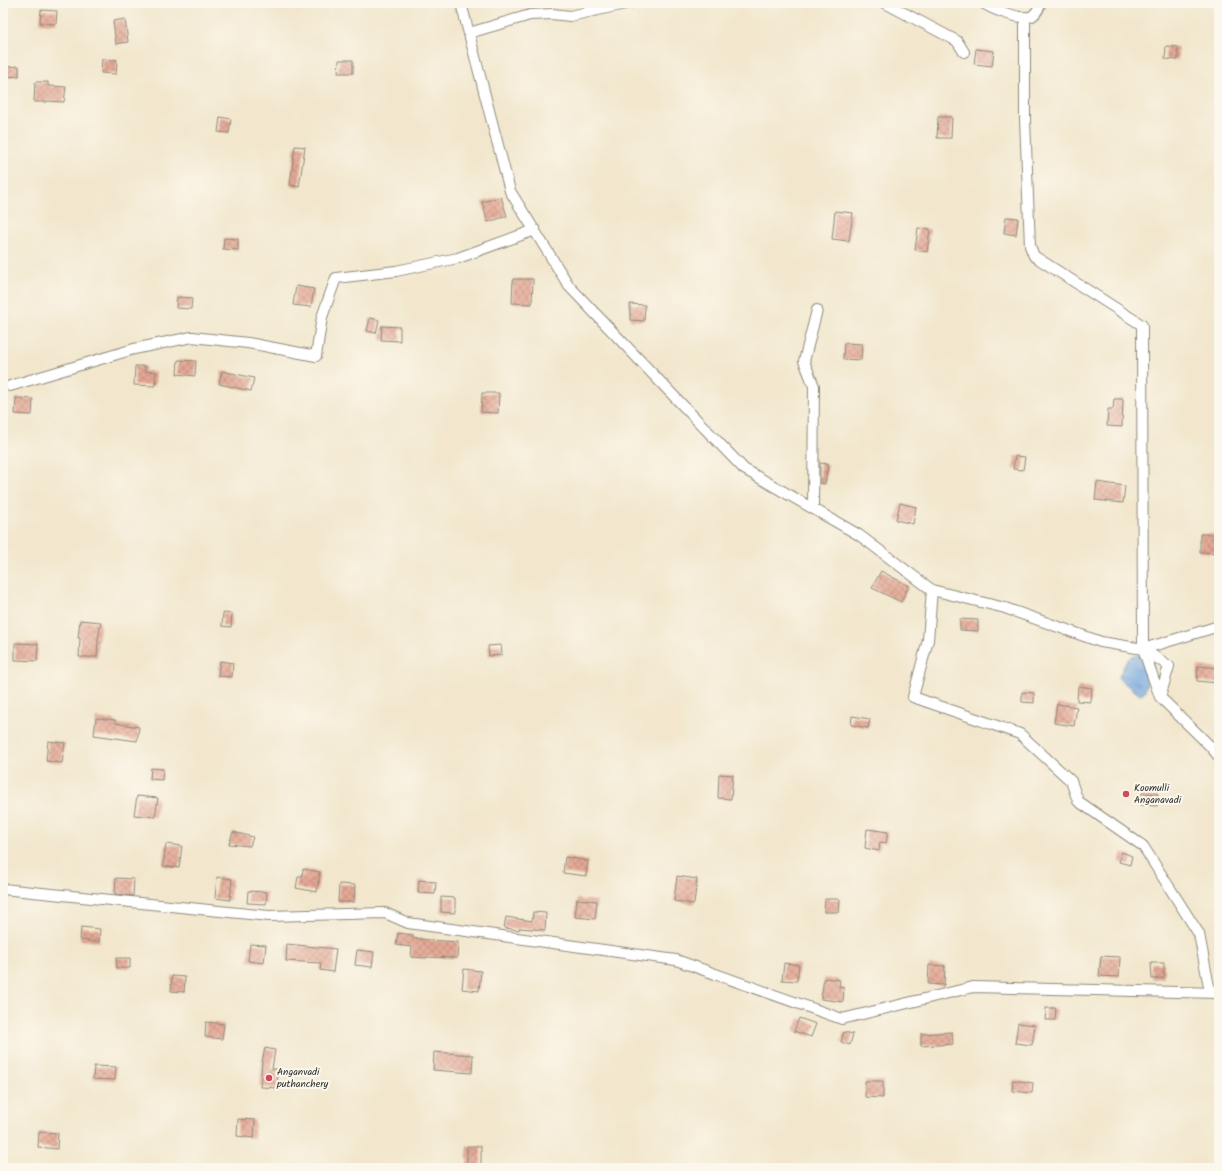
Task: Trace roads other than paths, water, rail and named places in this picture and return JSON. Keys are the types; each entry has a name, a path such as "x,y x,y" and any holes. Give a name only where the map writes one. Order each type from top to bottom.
{"street":[{"path":"461,3 510,191 569,286 744,469 859,535 932,590 1005,608 1101,642 1144,650 1170,666 1160,697"},
{"path":"469,33 530,15 552,14 570,16 630,3"},
{"path":"885,3 957,41 964,52"},
{"path":"983,3 1007,14 1025,17 1032,16 1037,11 1041,3"},
{"path":"1025,17 1025,119 1030,246 1034,256 1142,325 1144,650 1160,697 1211,747 1219,757"},
{"path":"10,386 134,349 192,337 248,343 316,356 322,317 336,278 396,271 458,258 535,230"},
{"path":"813,508 814,386 804,361 817,310"},
{"path":"3,889 269,916 386,913 408,923 676,960 842,1019 973,986 1214,992 1199,934 1143,846 1078,801 1071,781 1020,734 913,697 928,640 932,590"},
{"path":"1144,650 1219,626"}],"water":[{"path":"1134,655 1140,655 1149,671 1145,691 1140,695 1118,678 1127,660"}],"place":[{"name":"Koomulli Anganavadi","path":"1126,794"},
{"name":"Anganvadi puthanchery","path":"269,1078"}]}
